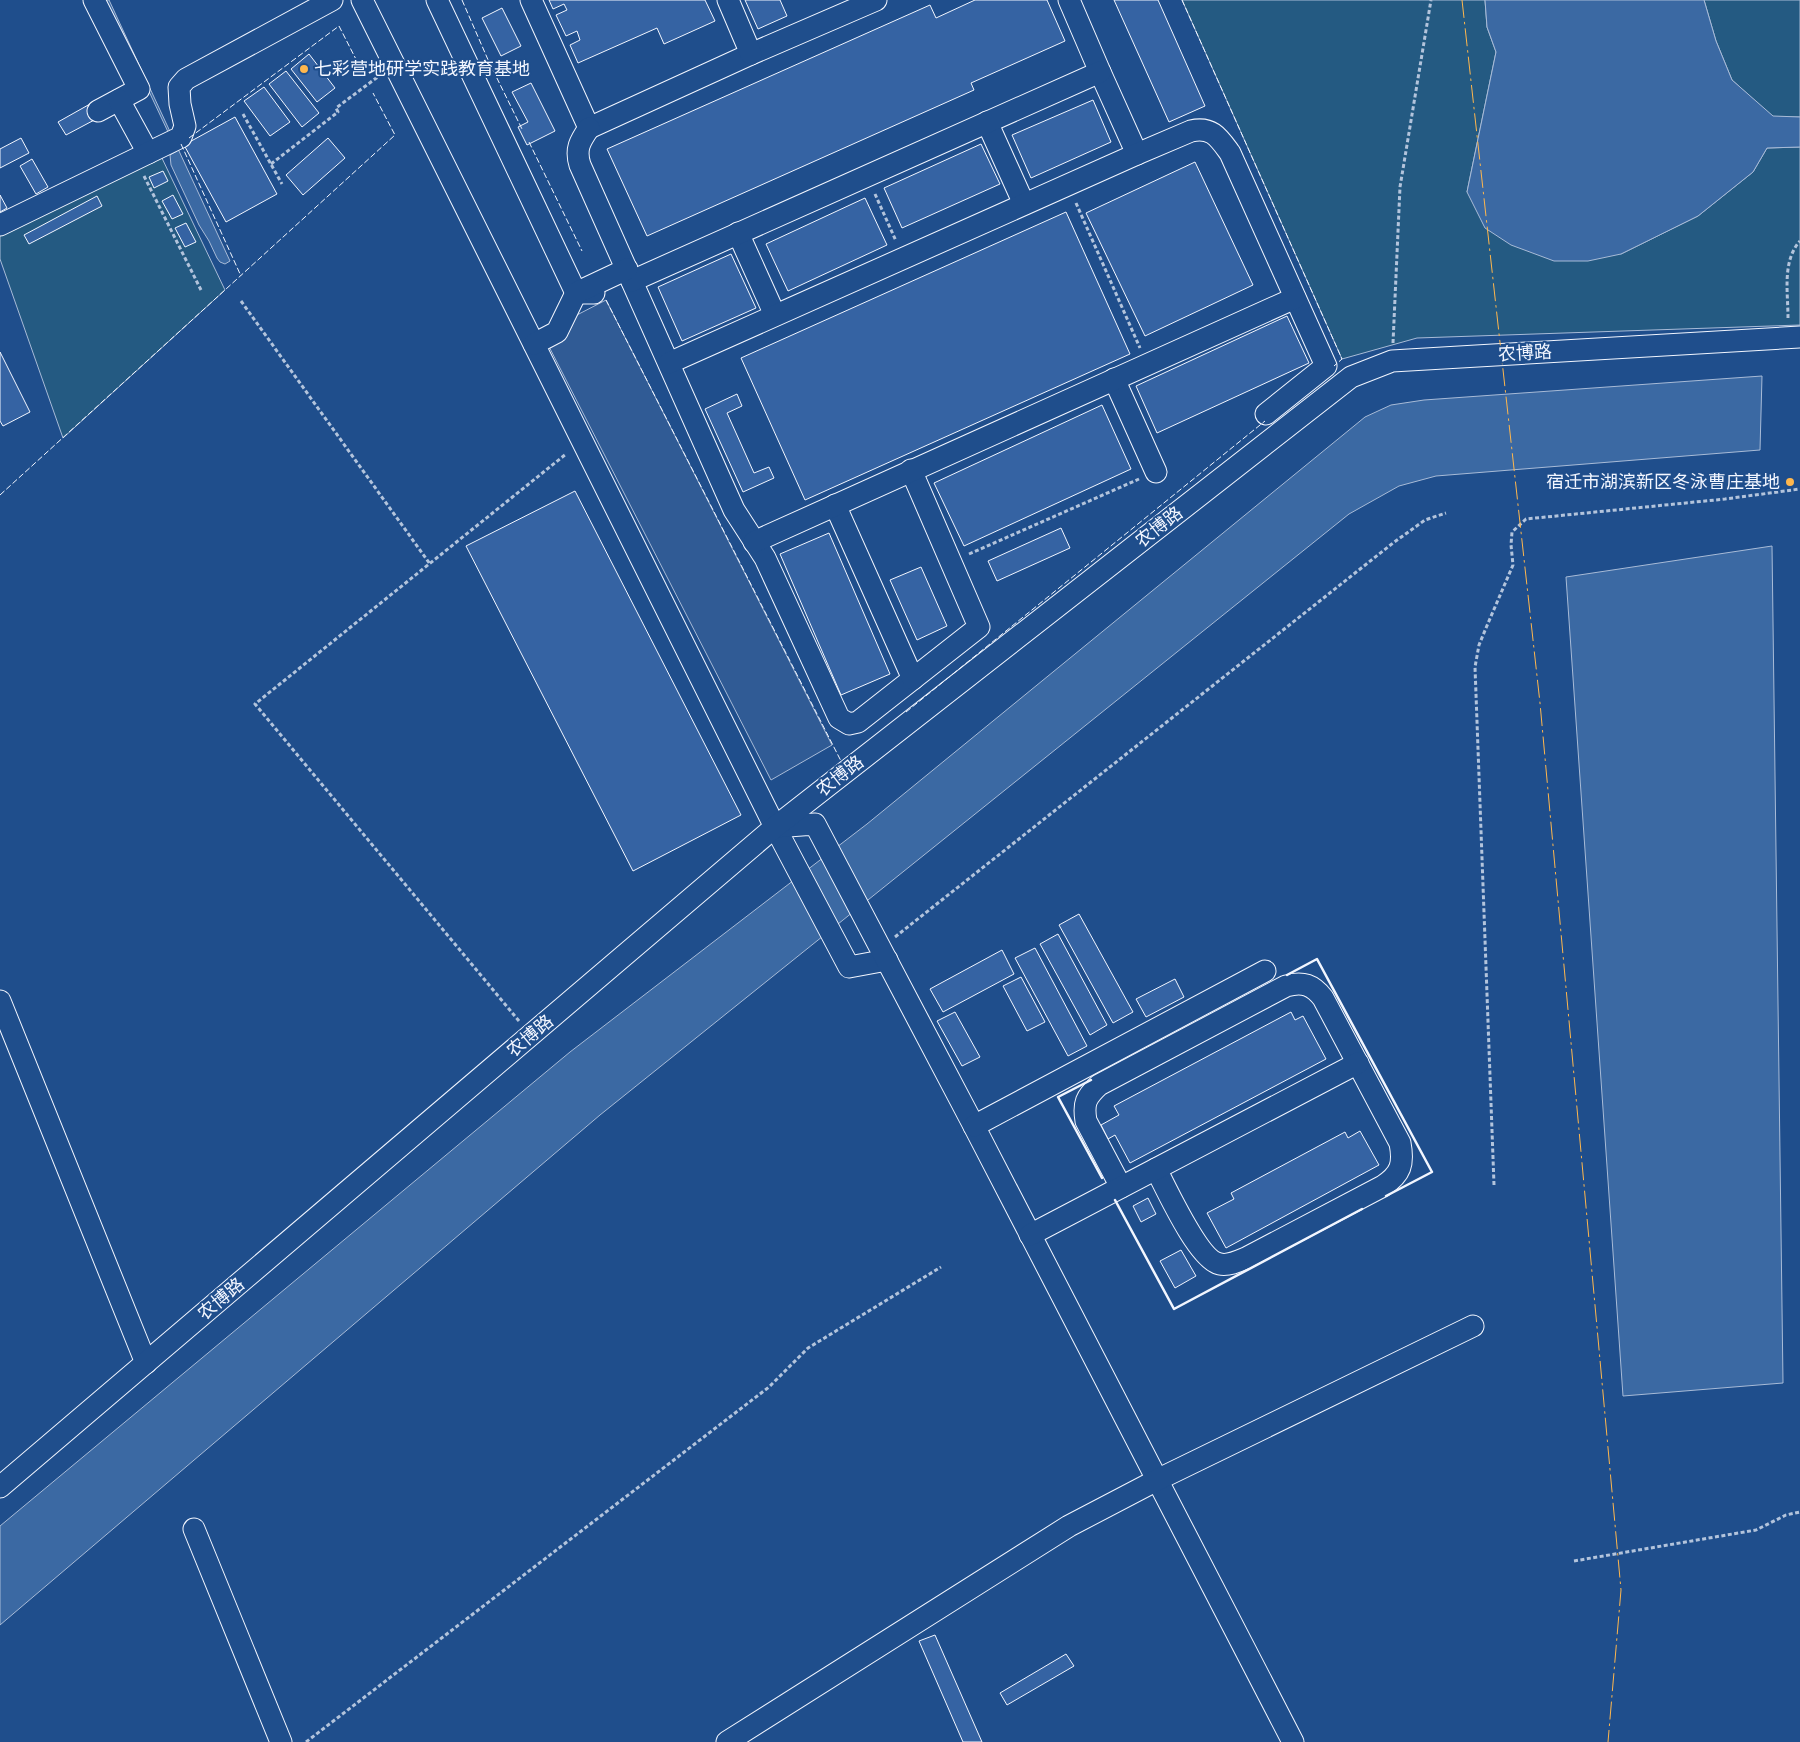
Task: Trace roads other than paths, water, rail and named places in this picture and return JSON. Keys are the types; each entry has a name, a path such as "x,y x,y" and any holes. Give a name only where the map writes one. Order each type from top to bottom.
{"street":[{"path":"94,0 139,89 98,111"},
{"path":"0,225 181,137 185,126 180,104 179,87 186,79 302,7 332,0"},
{"path":"362,0 788,851 849,967 884,954"},
{"path":"437,0 585,293"},
{"path":"531,0 589,128"},
{"path":"728,0 751,54"},
{"path":"1069,0 1138,154"},
{"path":"871,1 589,128 579,142 577,154 580,165 734,510 765,558 839,718 849,724 858,722 979,627 911,470"},
{"path":"534,344 557,332 585,293 738,233 1100,72"},
{"path":"119,100 141,156"},
{"path":"987,122 1024,204"},
{"path":"669,363 1024,204 1191,131 1200,129 1218,137 1230,153 1326,366 1266,414"},
{"path":"738,233 775,315"},
{"path":"754,542 1295,298"},
{"name":"农博路","path":"0,1487 776,827 1351,377 1392,361 1794,338"},
{"path":"1114,380 1156,472"},
{"path":"835,505 913,679"},
{"path":"776,827 815,824 974,1126 1293,1742"},
{"path":"974,1126 1265,971"},
{"path":"1122,1187 1086,1120 1084,1109 1087,1099 1092,1092 1099,1086 1286,986 1297,982 1308,984 1317,990 1323,998 1400,1143 1403,1156 1400,1170 1395,1178 1383,1186 1246,1258 1220,1264 1211,1260 1195,1241 1156,1169"},
{"path":"0,1001 146,1363"},
{"path":"1030,1235 1358,1063"},
{"path":"727,1742 1069,1526 1157,1480 1474,1326"},
{"path":"194,1529 281,1742"}],"place":[{"name":"七彩营地研学实践教育基地","path":"304,69"},
{"name":"宿迁市湖滨新区冬泳曹庄基地","path":"1790,482"}]}
